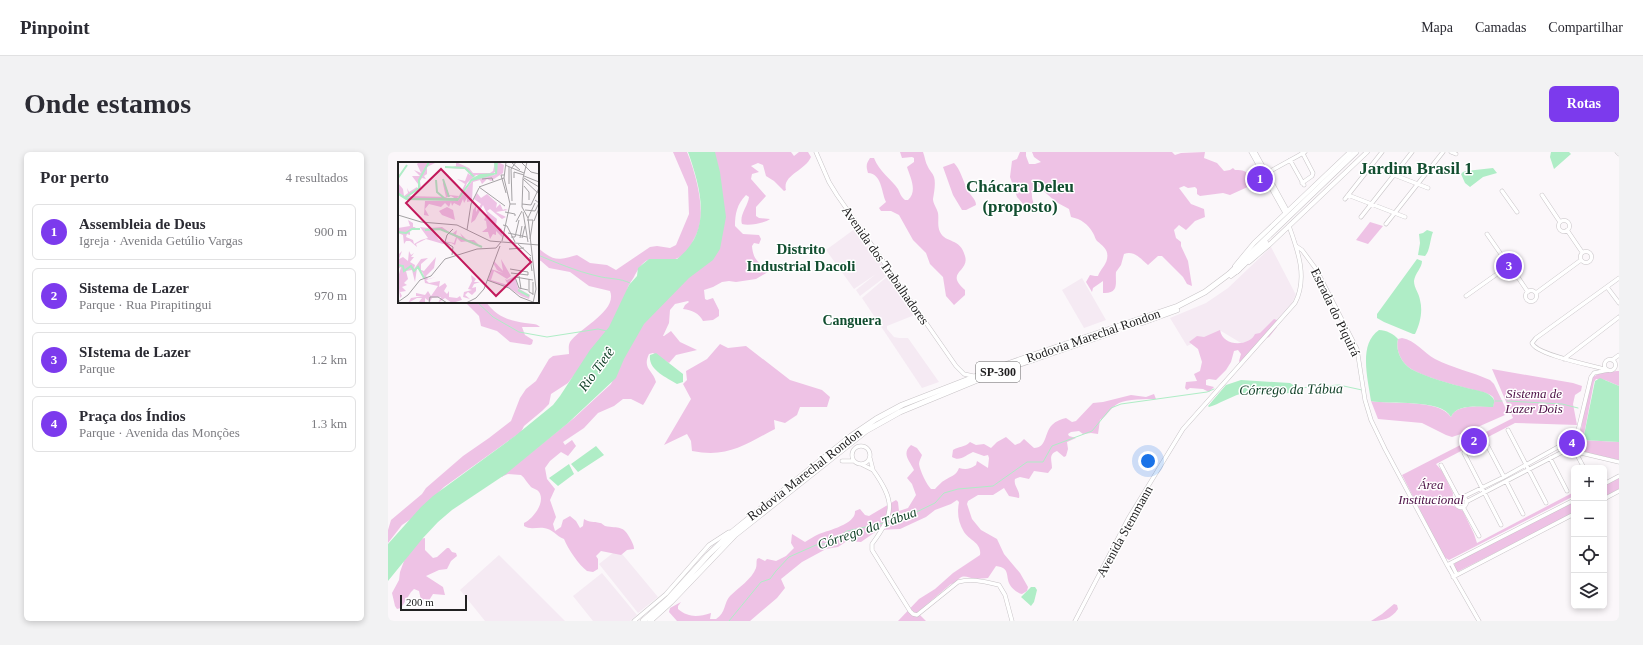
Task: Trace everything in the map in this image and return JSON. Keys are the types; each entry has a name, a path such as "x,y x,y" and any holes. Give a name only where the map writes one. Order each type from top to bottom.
{"highway":[{"name":"Rodovia Marechal Rondon","path":"643,621 668,599 708,555 744,521 864,426 902,405 974,376 1178,306 1205,292 1230,275 1356,152"},
{"name":"Rodovia Marechal Rondon","path":"650,621 671,602 735,535 852,441 877,424 900,412 997,372 1179,309 1207,295 1361,152"}],"main road":[{"path":"1230,275 1254,243 1350,152"},
{"path":"1230,275 1260,253 1367,152"}],"street":[{"name":"Avenida dos Trabalhadores","path":"816,152 829,182 837,195 956,366 964,374"},
{"path":"1251,152 1286,212"},
{"path":"1255,152 1265,174"},
{"path":"1265,174 1303,152 1313,173 1312,176 1303,184 1290,160"},
{"path":"1345,199 1382,152"},
{"path":"1361,217 1412,152"},
{"path":"1386,224 1443,152"},
{"path":"1451,152 1456,154"},
{"path":"1371,166 1428,188"},
{"path":"1502,191 1517,212"},
{"path":"1348,195 1405,217"},
{"path":"1542,195 1560,222 1558,224 1559,229 1563,231 1567,230"},
{"path":"1560,222 1566,221 1568,223 1569,226 1567,230 1582,252"},
{"name":"Avenida Stemmann","path":"1075,621 1128,519 1183,429 1295,303 1300,289 1302,272 1296,246 1289,226"},
{"path":"1487,234 1505,260"},
{"name":"Estrada do Piquirá","path":"1296,246 1302,250 1316,269 1357,349 1365,400 1371,420 1385,449 1479,621"},
{"path":"1581,260 1580,256 1582,252"},
{"path":"1581,260 1587,263 1591,258 1589,252 1582,252"},
{"path":"1504,269 1503,265 1505,260"},
{"path":"1505,260 1511,260 1514,262 1515,265 1513,270"},
{"path":"1536,293 1581,260"},
{"path":"1504,269 1509,271 1513,270"},
{"path":"1466,296 1504,269"},
{"path":"1513,270 1528,292"},
{"path":"1609,370 1603,366 1564,359 1536,349 1533,345 1533,341 1619,278"},
{"path":"1607,287 1619,303"},
{"path":"1528,292 1532,291 1536,293"},
{"path":"1528,292 1525,298 1530,302 1536,299 1536,293"},
{"path":"1564,359 1572,351 1619,317"},
{"path":"1599,372 1607,361 1612,360 1619,355"},
{"path":"1612,360 1617,367"},
{"path":"1617,367 1619,361"},
{"path":"1463,507 1466,502 1484,492 1550,458 1573,449 1577,444 1576,439 1590,379 1593,373 1617,367"},
{"path":"960,382 964,374 974,376"},
{"path":"1508,430 1546,503"},
{"path":"1458,497 1463,497 1504,477 1567,442 1571,438 1576,439"},
{"path":"1486,441 1504,477"},
{"path":"1567,442 1567,446 1573,449 1619,462"},
{"path":"854,460 852,453 858,446 867,448 872,470 888,495 889,510 885,523 872,544 872,550 913,614 917,615 958,582 977,580 999,585 1005,595 1012,621"},
{"path":"1573,449 1582,465"},
{"path":"1464,453 1501,525"},
{"path":"861,464 866,462 869,457"},
{"path":"1550,458 1567,490"},
{"path":"842,461 854,460 872,470"},
{"path":"1441,464 1458,497 1456,504 1459,507 1463,507 1479,536"},
{"path":"1607,482 1619,476"},
{"path":"1506,481 1523,514"},
{"path":"1607,497 1619,491"},
{"path":"1463,497 1466,502"},
{"path":"1449,564 1572,501"},
{"path":"1455,576 1571,516"},
{"path":"634,621 666,594 709,545 744,521"}],"shaded area":[{"path":"856,228 889,274 860,296 856,290 876,274 854,289 826,250"},
{"path":"1271,247 1296,295 1290,307 1251,349 1221,331 1187,346 1170,318 1206,303 1228,288"},
{"path":"889,275 917,314 887,326 887,329 894,337 908,338 939,382 922,388 862,298"},
{"path":"1082,278 1106,320 1084,328 1062,290"},
{"path":"618,549 658,597 638,613 599,564"},
{"path":"499,555 565,621 485,621 460,590"},
{"path":"602,573 637,615 630,621 593,621 573,596"}],"green space":[{"path":"673,152 687,152 696,179 700,199 701,219 699,227 688,250 682,256 672,260 666,261 650,259 645,262 640,267 629,285 612,326 568,383 551,394 549,404 524,426 521,432 444,487 414,517 402,525 388,543 388,530 391,520 463,456 511,421 520,398 526,389 536,381 549,359 553,356 569,354 570,342 596,319 608,305 611,298 610,291 589,286 570,272 549,268 539,260 539,249 553,258 561,259 577,255 590,263 607,265 616,270 650,247 657,246 670,248 676,245 689,214 688,187"},
{"path":"713,152 791,152 794,156 799,152 808,152 811,157 804,166 787,180 786,190 784,191 774,181 766,176 763,165 758,163 751,166 759,172 752,174 751,179 766,196 756,207 756,216 759,218 770,219 757,224 742,224 742,217 749,197 746,195 740,202 737,209 735,226 743,234 759,235 761,239 759,244 754,243 752,246 753,254 758,262 768,268 768,272 756,279 736,282 722,282 704,290 705,299 707,300 713,298 719,310 719,316 713,320 703,321 695,312 683,309 689,302 688,301 675,304 670,310 669,323 663,336 671,331 680,342 697,350 676,355 669,363 653,353 649,354 647,366 656,382 643,405 631,399 623,399 614,406 598,413 584,428 563,442 565,445 572,440 576,446 568,456 561,452 550,461 545,468 547,479 555,489 550,500 556,517 553,524 555,531 561,527 563,520 570,516 576,521 580,528 583,526 584,519 601,523 605,526 623,529 626,531 633,544 634,549 627,550 621,555 601,551 596,556 598,559 598,569 593,572 587,571 574,556 564,539 547,529 529,528 524,526 524,523 535,514 540,505 541,496 538,491 531,487 521,475 508,474 501,477 574,418 611,384 638,327 694,269"},
{"path":"900,152 923,152 927,165 935,179 933,201 938,213 940,232 943,236 960,246 963,250 966,261 957,276 957,279 959,284 965,290 965,295 954,305 946,296 943,277 930,264 926,253 913,240 899,215 891,211 881,211 879,208 886,202 879,180 873,174 868,173 867,164 870,158 874,158 879,167 898,189 902,198 908,200 911,196 913,188 907,167 914,162 914,158 902,158"},
{"path":"1020,152 1026,152 1029,164 1035,164 1041,162 1034,157 1032,152 1172,152 1175,155 1181,153 1205,152 1204,158 1217,163 1224,171 1233,168 1235,170 1246,172 1252,185 1230,195 1223,193 1200,196 1197,194 1197,189 1195,187 1188,188 1184,186 1179,188 1191,204 1204,209 1205,217 1195,221 1186,230 1179,225 1174,230 1176,238 1181,242 1181,246 1188,261 1192,286 1187,284 1183,277 1162,256 1158,256 1148,265 1134,254 1128,253 1124,254 1121,265 1116,272 1116,287 1112,292 1103,293 1103,281 1093,288 1092,292 1086,282 1090,275 1098,276 1106,261 1106,251 1096,240 1094,234 1086,225 1078,219 1071,217 1069,209 1056,202 1039,187 1035,187 1032,191 1033,207 1024,205 1017,197 1010,177 1012,161 1017,159"},
{"path":"954,163 960,171 968,191 976,203 976,205 966,210 962,210 953,195 943,167"},
{"path":"1370,222 1383,226 1368,244 1356,240"},
{"path":"466,303 487,303 494,311 503,317 513,321 535,324 540,327 522,327 525,335 533,340 532,344 530,345 510,342 497,331 481,326 479,316"},
{"path":"1274,319 1277,320 1277,327 1269,337 1262,340 1240,363 1239,361 1241,354 1238,350 1234,351 1231,362 1226,370 1216,380 1206,380 1206,385 1214,387 1209,392 1203,389 1190,388 1187,390 1185,388 1186,382 1197,381 1194,374 1200,371 1202,362 1198,349 1189,342 1197,336 1204,337 1220,330 1222,336 1226,340 1243,343 1252,338 1255,334 1260,333"},
{"path":"1402,338 1411,341 1435,359 1490,380 1494,384 1507,411 1505,415 1452,437 1422,423 1378,419 1371,401 1414,403 1436,407 1445,411 1451,417 1458,410 1464,408 1493,406 1494,404 1493,397 1488,394 1439,380 1411,369 1404,363 1398,351 1398,339"},
{"path":"720,344 728,348 746,346 790,380 822,390 830,397 827,407 800,407 797,415 785,423 774,420 775,429 735,449 716,453 692,451 691,441 687,434 664,445 691,399 683,384 687,380 686,371 707,359"},
{"path":"1492,369 1573,383 1582,386 1581,391 1575,395 1573,404 1577,425 1515,423 1436,464 1442,471 1453,493 1452,505 1463,511 1477,543 1571,494 1571,498 1449,560 1444,557 1402,475 1513,418"},
{"path":"1619,371 1619,386 1605,380 1596,379 1594,382 1583,440 1619,442 1619,460 1580,451 1578,448 1586,398 1591,378 1600,373"},
{"path":"1154,394 1156,399 1127,401 1116,405 1100,420 1098,434 1083,434 1079,431 1068,434 1069,436 1076,438 1067,442 1068,449 1066,456 1064,457 1057,451 1052,454 1052,468 1048,473 1034,471 1029,479 1020,477 1015,479 1019,498 1009,496 1004,488 993,495 978,495 968,501 967,504 972,519 981,530 997,539 1004,554 1020,573 1028,587 1027,591 1022,594 1011,587 1006,571 1001,567 996,566 988,578 975,579 962,577 956,583 951,584 919,611 920,615 926,621 898,621 919,599 935,589 953,573 980,555 979,547 966,535 960,525 958,514 959,502 957,500 900,529 878,530 861,542 847,541 838,547 826,549 802,562 781,579 785,588 777,598 750,621 677,621 669,612 670,608 681,602 678,609 686,614 698,616 711,613 710,619 716,619 722,614 728,598 748,580 754,572 757,559 759,558 765,561 767,559 776,561 786,556 794,548 791,543 792,534 805,542 817,535 847,523 854,516 855,511 860,509 865,515 869,516 896,500 898,502 899,511 908,508 916,495 912,484 907,478 914,470 906,454 911,445 917,448 922,455 919,463 924,478 931,489 935,489 942,482 955,474 959,468 970,468 976,465 977,461 988,468 988,455 984,456 973,452 963,458 958,459 952,457 953,450 970,442 976,445 984,444 991,448 997,442 1006,437 1015,445 1024,439 1034,448 1038,447 1043,443 1049,428 1059,420 1066,418 1072,422 1076,421 1093,403 1131,395 1146,397"},
{"path":"1619,477 1619,489 1607,495 1607,483"},
{"path":"1571,503 1571,515 1457,572 1454,565 1455,563"},
{"path":"425,538 425,550 433,558 437,557 447,548 456,553 457,556 451,561 447,569 439,570 426,576 443,587 445,595 433,594 428,602 425,599 421,600 419,591 414,589 401,608 397,609 392,593 399,580 404,561 419,539"},
{"path":"1394,604 1397,605 1398,609 1393,615 1383,620 1371,621 1382,614"}],"water":[{"name":"Rio Tietê","path":"688,152 715,152 720,172 726,217 720,249 713,260 689,278 644,324 624,359 616,378 568,423 506,474 452,510 438,522 388,581 388,544 421,507 433,496 515,436 553,405 590,350 609,327 629,285 637,276 638,268 649,259 677,259 688,248 696,236 700,223 701,209 697,180"},
{"path":"1551,152 1569,152 1571,154 1554,169 1550,157"},
{"path":"1493,168 1497,173 1483,177 1470,187 1465,183 1461,174 1466,171"},
{"path":"1427,230 1433,232 1428,251 1425,256 1418,255 1420,243 1419,234"},
{"path":"1417,259 1422,261 1414,281 1421,304 1421,313 1417,330 1415,334 1413,334 1384,322 1377,318 1377,314"},
{"path":"1379,330 1390,333 1398,339 1397,347 1400,356 1404,363 1411,369 1438,380 1488,394 1494,399 1493,407 1476,406 1463,408 1454,413 1451,417 1445,411 1437,407 1414,403 1371,401 1366,353 1368,344"},
{"path":"656,353 683,374 683,382 677,384 663,376 655,369 650,360 650,355"},
{"path":"1600,378 1619,386 1619,442 1583,440 1595,381"},
{"path":"1241,380 1290,383 1298,388 1292,392 1278,394 1240,394 1213,406 1208,406 1226,385"},
{"path":"596,446 604,455 578,472 571,464"},
{"path":"569,464 574,474 558,486 549,478"},
{"path":"1031,587 1035,587 1037,590 1034,602 1031,606 1021,597"}],"waterway":[{"path":"539,255 582,272 630,283"},
{"path":"478,303 493,317 519,332 547,337 598,329 607,331"},
{"name":"Córrego da Tábua","path":"1298,388 1339,385 1362,390"},
{"name":"Córrego da Tábua","path":"887,523 902,519 935,503 944,493 958,489 993,486 1027,462 1043,462 1052,446 1092,431 1111,408 1121,404 1207,392 1214,389"},
{"name":"Córrego da Tábua","path":"1495,401 1502,401"},
{"name":"Córrego da Tábua","path":"1507,401 1562,404 1578,408"},
{"name":"Córrego da Tábua","path":"729,621 761,582 770,579 789,557 816,545 829,543 847,531 884,523"}],"place":[{"name":"Assembleia de Deus","path":"1260,179"},
{"name":"SIstema de Lazer","path":"1509,266"},
{"name":"Sistema de Lazer","path":"1474,441"},
{"name":"Praça dos Índios","path":"1572,443"}],"district":[{"name":"Jardim Brasil 1","path":"1416,168"},
{"name":"Chácara Deleu (proposto)","path":"1020,196"},
{"name":"Distrito Industrial Dacoli","path":"801,258"},
{"name":"Canguera","path":"852,320"}],"park label":[{"name":"Sistema de Lazer Dois","path":"1534,400"},
{"name":"Área Institucional","path":"1431,492"}]}
